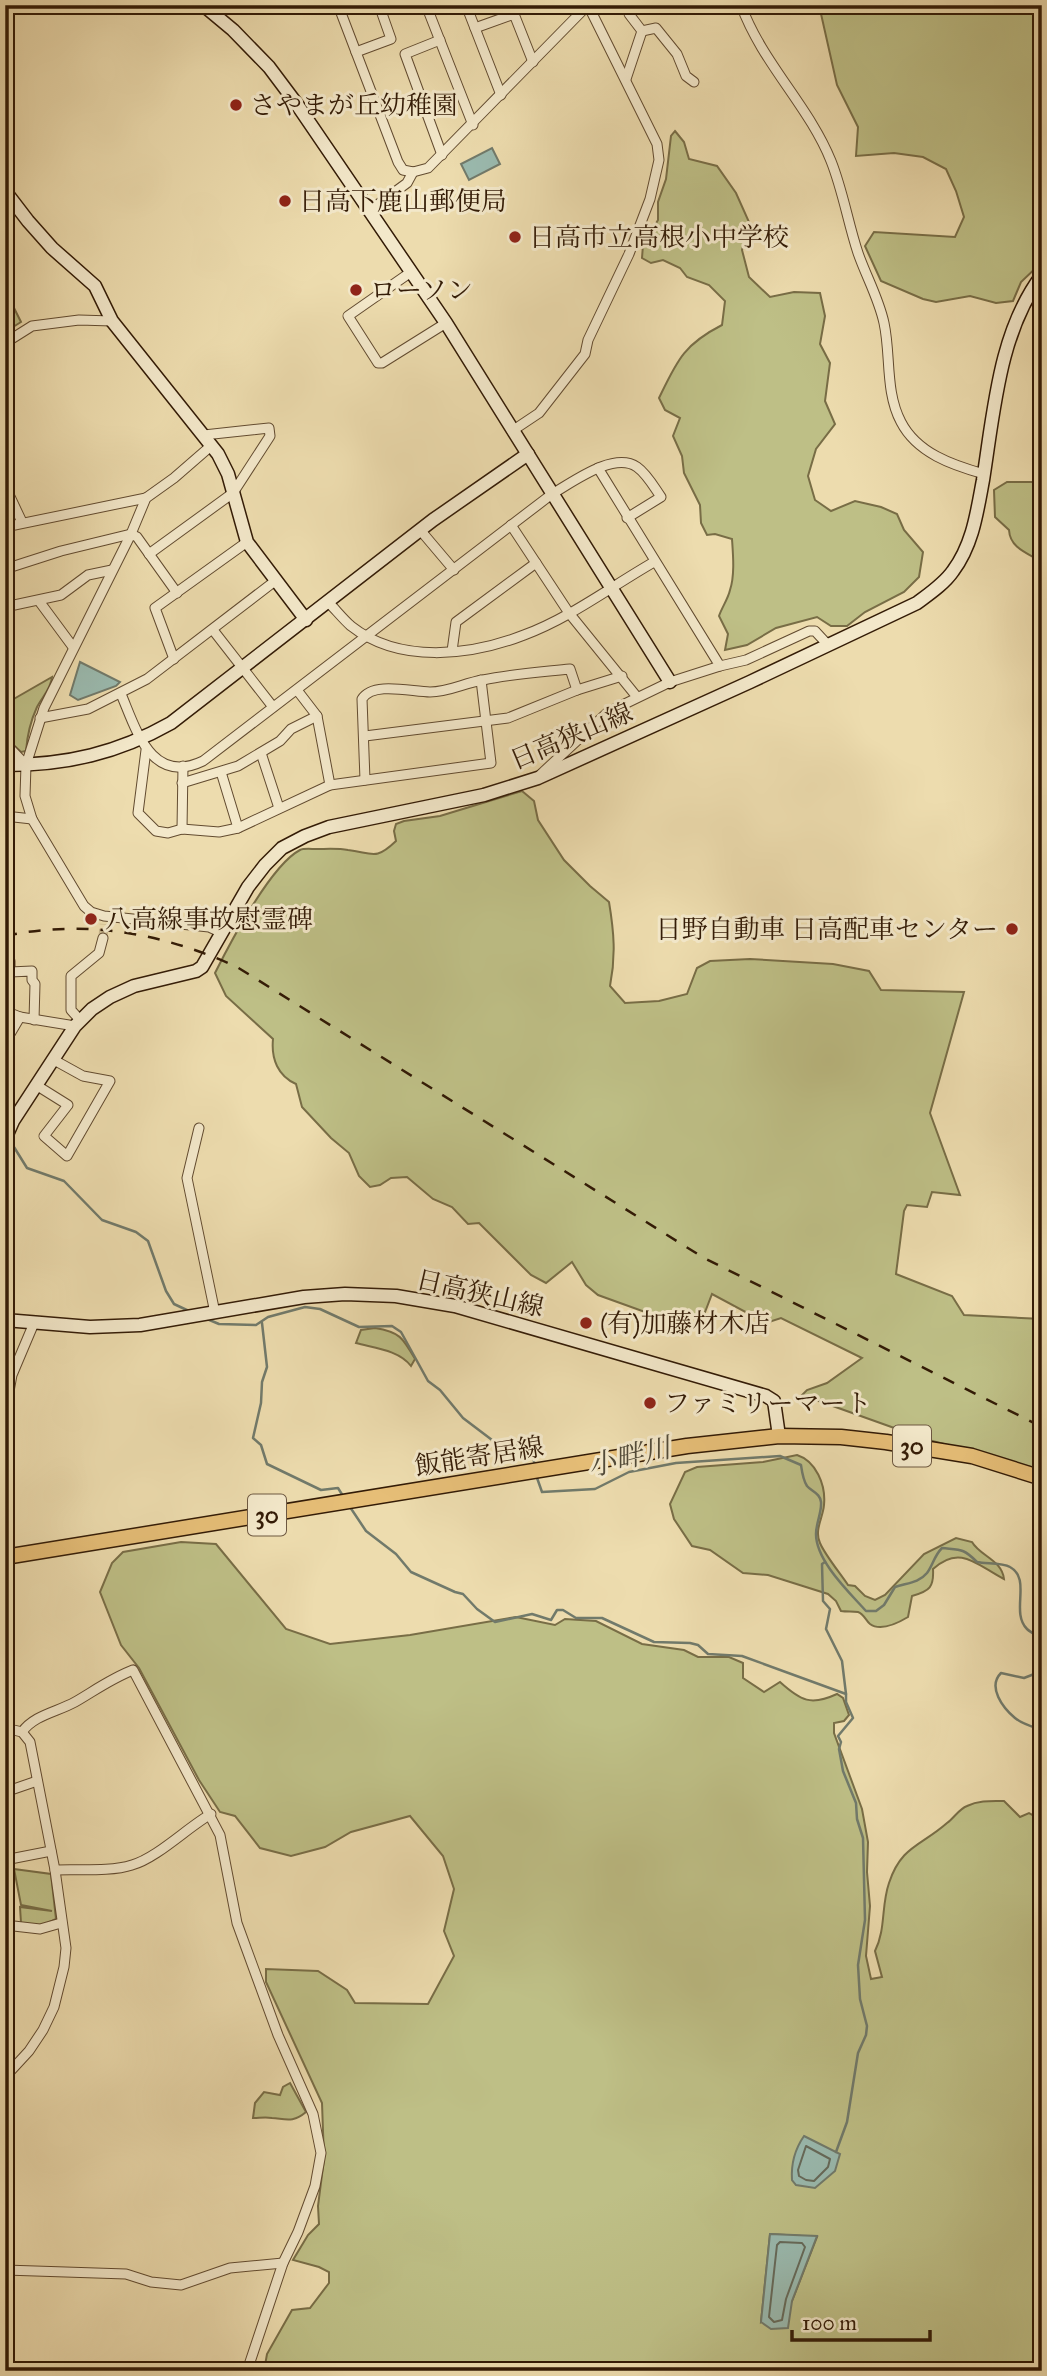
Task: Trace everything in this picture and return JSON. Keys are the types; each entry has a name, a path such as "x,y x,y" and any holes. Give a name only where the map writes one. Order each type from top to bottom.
{"main road":[{"path":"203,5 233,30 269,67 296,103 446,323 670,682"},
{"path":"5,191 52,248 94,286 112,321 208,440 223,462 247,542 306,620"},
{"name":"日高狭山線","path":"7,1135 36,1085 78,1023 110,997 134,986 196,971 202,967 248,887 282,848 330,827 484,795 538,778 917,603 952,573 967,548 976,522 998,387 1013,331 1022,307 1042,275"},
{"path":"5,765 81,759 144,745 421,531 527,454"},
{"name":"日高狭山線","path":"5,1320 140,1325 304,1297 345,1294 396,1296 455,1306 766,1396 774,1401 777,1408 779,1436"},
{"name":"飯能寄居線","path":"5,1557 687,1446 779,1436 841,1437 928,1448 972,1456 1042,1478"}],"street":[{"path":"338,5 403,170 413,172 428,168 533,62 581,7 588,5 657,144 659,160 650,199 629,254 587,340 586,354 539,413 512,431"},
{"path":"356,52 391,39 379,5"},
{"path":"426,5 473,125"},
{"path":"466,5 501,95"},
{"path":"741,5 766,58 813,127 831,162 858,253 884,322 893,398 901,422 915,441 934,456 961,468 984,474"},
{"path":"475,28 514,14 533,62"},
{"path":"629,14 642,31"},
{"path":"642,31 656,28 677,54 686,76 694,82"},
{"path":"626,79 642,31"},
{"path":"440,40 405,54 442,155"},
{"path":"369,211 407,183 413,172"},
{"path":"411,272 348,316 378,363 446,323"},
{"path":"5,343 32,326 79,320 112,321"},
{"path":"5,527 146,498 174,478 208,440 269,428 270,436 233,493 149,554"},
{"path":"121,694 144,745 156,760 164,764 194,765 297,691 552,494 598,468 624,461 636,466 645,475 661,498 627,518"},
{"path":"598,468 720,666"},
{"path":"5,486 22,522"},
{"path":"146,498 131,534 40,718 26,765 25,796 32,819 84,906 91,912 104,920 183,923 209,927 222,933"},
{"path":"511,525 569,613 637,697"},
{"path":"421,531 454,570"},
{"path":"5,569 61,551 131,534 137,537 177,593"},
{"path":"174,659 155,608 247,542"},
{"path":"329,603 351,625 367,636 404,651 452,651 486,647 526,635 569,613 654,562"},
{"path":"452,651 456,622 536,563"},
{"path":"5,607 61,595 88,575 112,570"},
{"path":"40,718 88,709 147,679 275,581"},
{"path":"39,601 73,647"},
{"path":"213,631 272,707"},
{"path":"538,778 608,712 637,697 670,682 746,660 809,631 815,631 828,645"},
{"path":"365,780 362,699 368,693 388,689 431,692 455,690 481,680 570,669 577,690"},
{"path":"365,736 508,718 577,690 622,676"},
{"path":"144,745 138,813 156,831 168,833 182,829 219,832 238,828 330,785 491,762 481,680"},
{"path":"297,691 317,716 330,785"},
{"path":"182,783 238,766 280,741 291,729 317,716"},
{"path":"5,743 26,765"},
{"path":"261,753 279,808"},
{"path":"182,829 183,766"},
{"path":"221,772 238,828"},
{"path":"5,816 32,819"},
{"path":"5,1011 34,1020 78,1023 72,1010 71,975 99,953 103,938"},
{"path":"10,961 10,972 32,971 35,985 34,1020"},
{"path":"5,1037 10,1034 20,1017"},
{"path":"36,1085 68,1105 44,1136 67,1156 110,1081 83,1076 54,1060"},
{"path":"199,1128 187,1178 211,1314"},
{"path":"5,1413 12,1376 34,1323"},
{"path":"22,1732 27,1724 133,1670 220,1835 237,1923 278,2035 313,2114 321,2153 316,2186 283,2263 247,2371"},
{"path":"5,1728 22,1732 30,1742 55,1870 65,1948 64,1967 54,2007 29,2052 5,2077"},
{"path":"5,1792 37,1781"},
{"path":"55,1870 131,1866 211,1814"},
{"path":"5,1860 51,1851"},
{"path":"5,1925 40,1929 61,1923"},
{"path":"5,2270 126,2274 151,2282 181,2285 230,2268 283,2263"},
{"path":"5,2360 10,2371"}],"green space":[{"path":"819,5 1042,5 1042,184 1039,214 1042,217 1042,262 1021,282 1013,301 996,303 970,296 936,302 881,281 865,246 874,232 955,237 964,217 946,169 923,157 894,153 856,156 858,127 837,85"},
{"path":"675,131 684,142 689,159 717,166 736,193 749,222 742,250 749,277 770,297 794,292 820,293 825,316 820,344 830,363 825,401 835,424 816,449 808,476 815,500 831,511 855,501 897,514 904,530 923,552 919,577 904,592 865,612 847,626 831,626 817,617 776,628 747,645 725,650 728,634 719,616 732,584 732,539 715,534 707,535 701,523 700,505 684,473 682,456 673,436 680,418 665,410 659,398 683,355 698,340 722,325 725,301 709,285 687,277 680,268 663,260 651,263 642,258 643,245 658,220 658,202 666,179 671,136"},
{"path":"5,264 12,273 6,292 21,322 5,332"},
{"path":"1040,474 1042,562 1016,546 1009,530 995,517 994,490 1007,482 1033,482"},
{"path":"52,677 33,718 26,751 21,752 5,737 5,704"},
{"path":"522,791 534,801 538,820 564,860 609,902 614,944 610,986 625,1003 659,1001 687,994 697,968 710,961 750,959 833,964 869,971 881,990 964,992 930,1113 960,1195 932,1192 927,1207 907,1205 896,1274 952,1296 964,1315 1042,1319 1042,1470 925,1439 802,1395 807,1390 827,1383 862,1358 781,1318 766,1323 712,1294 702,1320 645,1312 598,1295 586,1285 572,1262 546,1283 531,1275 479,1223 468,1224 452,1207 433,1199 407,1177 391,1178 380,1185 370,1187 359,1176 349,1153 302,1107 296,1084 280,1072 277,1066 273,1039 226,996 215,973 264,888 289,858 302,849 378,853 396,841 396,824 440,816"},
{"path":"375,1328 395,1334 404,1341 415,1359 411,1366 393,1353 356,1343 361,1330"},
{"path":"797,1455 810,1463 821,1482 824,1497 818,1529 820,1543 848,1585 855,1586 865,1596 875,1600 885,1595 924,1554 956,1538 972,1542 999,1567 1004,1579 968,1559 952,1558 933,1569 930,1587 912,1596 908,1617 879,1627 870,1624 858,1612 841,1611 836,1601 828,1594 768,1575 743,1573 710,1550 692,1546 674,1519 670,1504 685,1472 697,1467 763,1462"},
{"path":"181,1542 216,1544 286,1629 330,1644 410,1635 516,1617 555,1625 565,1619 596,1621 642,1644 684,1650 698,1657 729,1657 743,1663 743,1678 764,1692 780,1682 794,1694 807,1700 820,1700 837,1694 843,1698 849,1715 844,1721 834,1723 834,1733 862,1809 868,1842 870,1906 866,1956 871,1979 882,1977 875,1951 881,1934 889,1883 899,1861 906,1854 938,1831 961,1809 976,1803 1004,1801 1020,1817 1029,1813 1042,1820 1042,2371 264,2371 267,2354 292,2310 310,2308 329,2283 329,2272 293,2260 308,2235 319,2224 318,2206 324,2159 322,2103 266,1982 266,1969 318,1971 347,1990 355,2003 428,2004 454,1956 444,1931 454,1889 443,1856 410,1816 351,1832 325,1847 291,1856 260,1848 235,1816 220,1812 199,1780 139,1668 121,1645 100,1592 112,1563 123,1552","holes":["770,2234 817,2237 792,2301 761,2322"]},
{"path":"14,1869 51,1874 56,1919 41,1926 21,1923 20,1907 52,1911 21,1905"},
{"path":"290,2083 306,2112 289,2120 253,2118 255,2103 264,2092 280,2095 283,2087"}],"water":[{"path":"492,148 500,164 469,180 461,164"},
{"path":"80,662 120,682 116,686 78,700 70,695"},
{"path":"804,2136 840,2154 835,2171 815,2188 796,2185 792,2180 794,2157"},
{"path":"770,2234 817,2236 792,2301 788,2328 771,2329 761,2322"}],"waterway":[{"name":"小畔川","path":"9,1139 27,1168 64,1181 102,1220 136,1232 148,1241 166,1291 174,1304 191,1312"},
{"name":"小畔川","path":"207,1319 219,1324 256,1325 268,1317 305,1307 320,1309 359,1327 392,1326 401,1332 428,1381 440,1390 463,1418 496,1443 527,1447 535,1465"},
{"path":"262,1323 267,1367 253,1438 261,1445 267,1464 321,1490 338,1488 343,1496"},
{"name":"小畔川","path":"536,1475 542,1492 595,1489 629,1472 676,1463 780,1456 801,1465 806,1484 819,1497 821,1506 816,1534 821,1555 835,1576 866,1611 876,1611 884,1605 895,1587 924,1576 942,1548 958,1550 977,1562 1003,1564 1016,1572 1021,1587 1022,1622 1042,1638"},
{"path":"350,1507 366,1531 396,1554 411,1572 463,1594 495,1622 532,1614 551,1620 557,1610 563,1610 576,1618 602,1618 654,1642 690,1643 698,1645 708,1654 742,1656 846,1694 846,1702 853,1718 838,1736 841,1742 839,1749 843,1771 856,1803 857,1819 863,1838 865,1920 858,1965 860,1999 867,2026 858,2053 847,2122 836,2152"},
{"path":"825,1562 822,1564 823,1601 830,1609 826,1629 842,1661 846,1694"},
{"name":"小畔川","path":"1042,1671 1024,1678 1001,1673 996,1685 998,1697 1010,1714 1021,1722 1042,1730"}],"tunnel":[{"path":"103,938 104,924"}],"railway":[{"path":"5,936 65,929 123,932 181,945 237,967 704,1258 1042,1427"}],"place":[{"name":"さやまが丘幼稚園","path":"236,105"},
{"name":"日高下鹿山郵便局","path":"285,201"},
{"name":"日高市立高根小中学校","path":"515,237"},
{"name":"ローソン","path":"356,290"},
{"name":"八高線事故慰霊碑","path":"91,919"},
{"name":"日野自動車 日高配車センター","path":"1012,929"},
{"name":"(有)加藤材木店","path":"586,1323"},
{"name":"ファミリーマート","path":"650,1403"}]}
